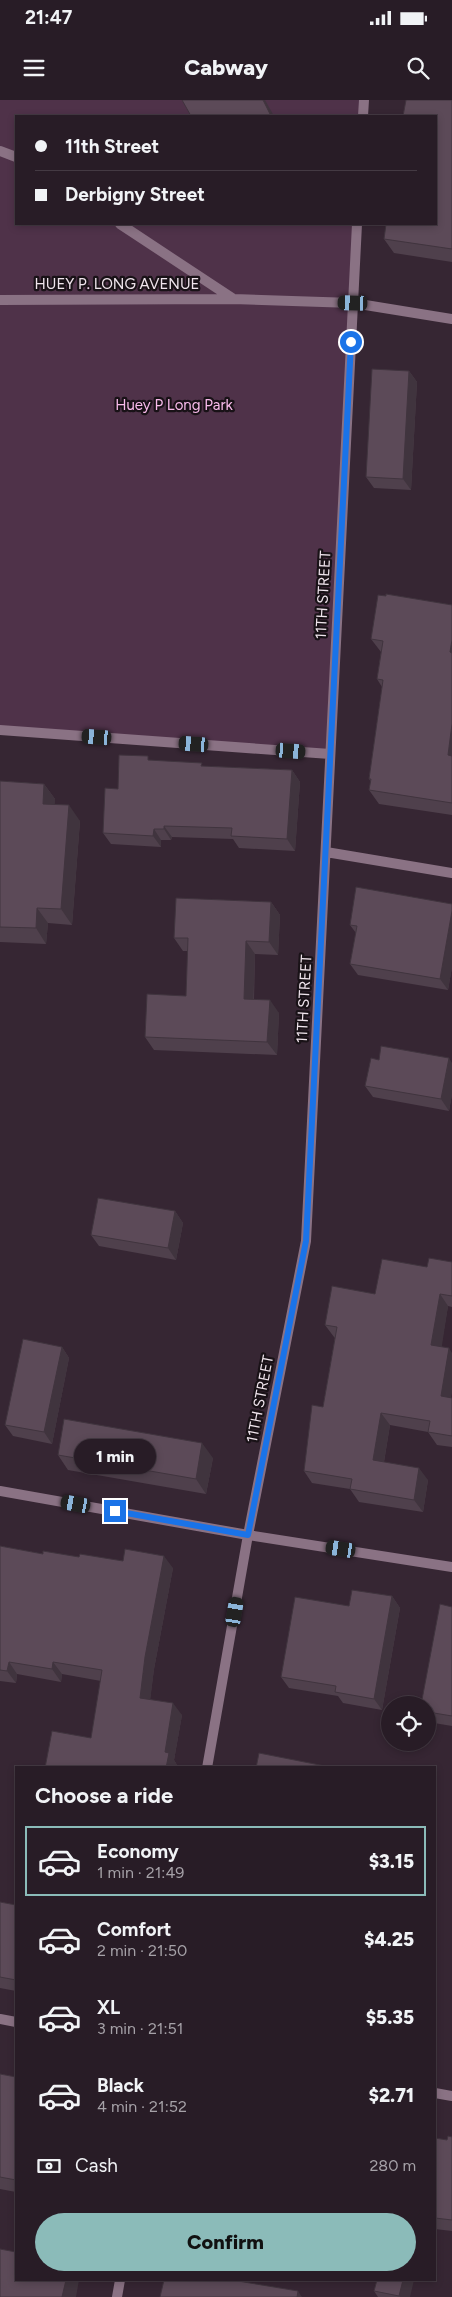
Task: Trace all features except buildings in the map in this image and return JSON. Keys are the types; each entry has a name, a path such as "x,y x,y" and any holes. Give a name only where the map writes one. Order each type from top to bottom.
{"street":[{"path":"363,115 364,100"},
{"path":"0,151 15,157"},
{"name":"HUEY P. LONG AVENUE","path":"122,225 233,299"},
{"name":"11TH STREET","path":"207,1766 248,1535 306,1241 357,225"},
{"name":"HUEY P. LONG AVENUE","path":"0,300 233,299 353,303 452,319"},
{"path":"0,730 330,754"},
{"path":"326,852 452,873"},
{"path":"0,1491 248,1535 452,1567"},
{"path":"0,2019 15,2022"},
{"path":"436,2093 452,2096"},
{"path":"117,2297 120,2281"}],"green space":[{"name":"Huey P Long Park","path":"0,100 364,100 363,115 15,115 15,225 357,225 330,754 0,730"}],"route":[{"path":"115,1511 248,1535 306,1241 351,342"}]}
